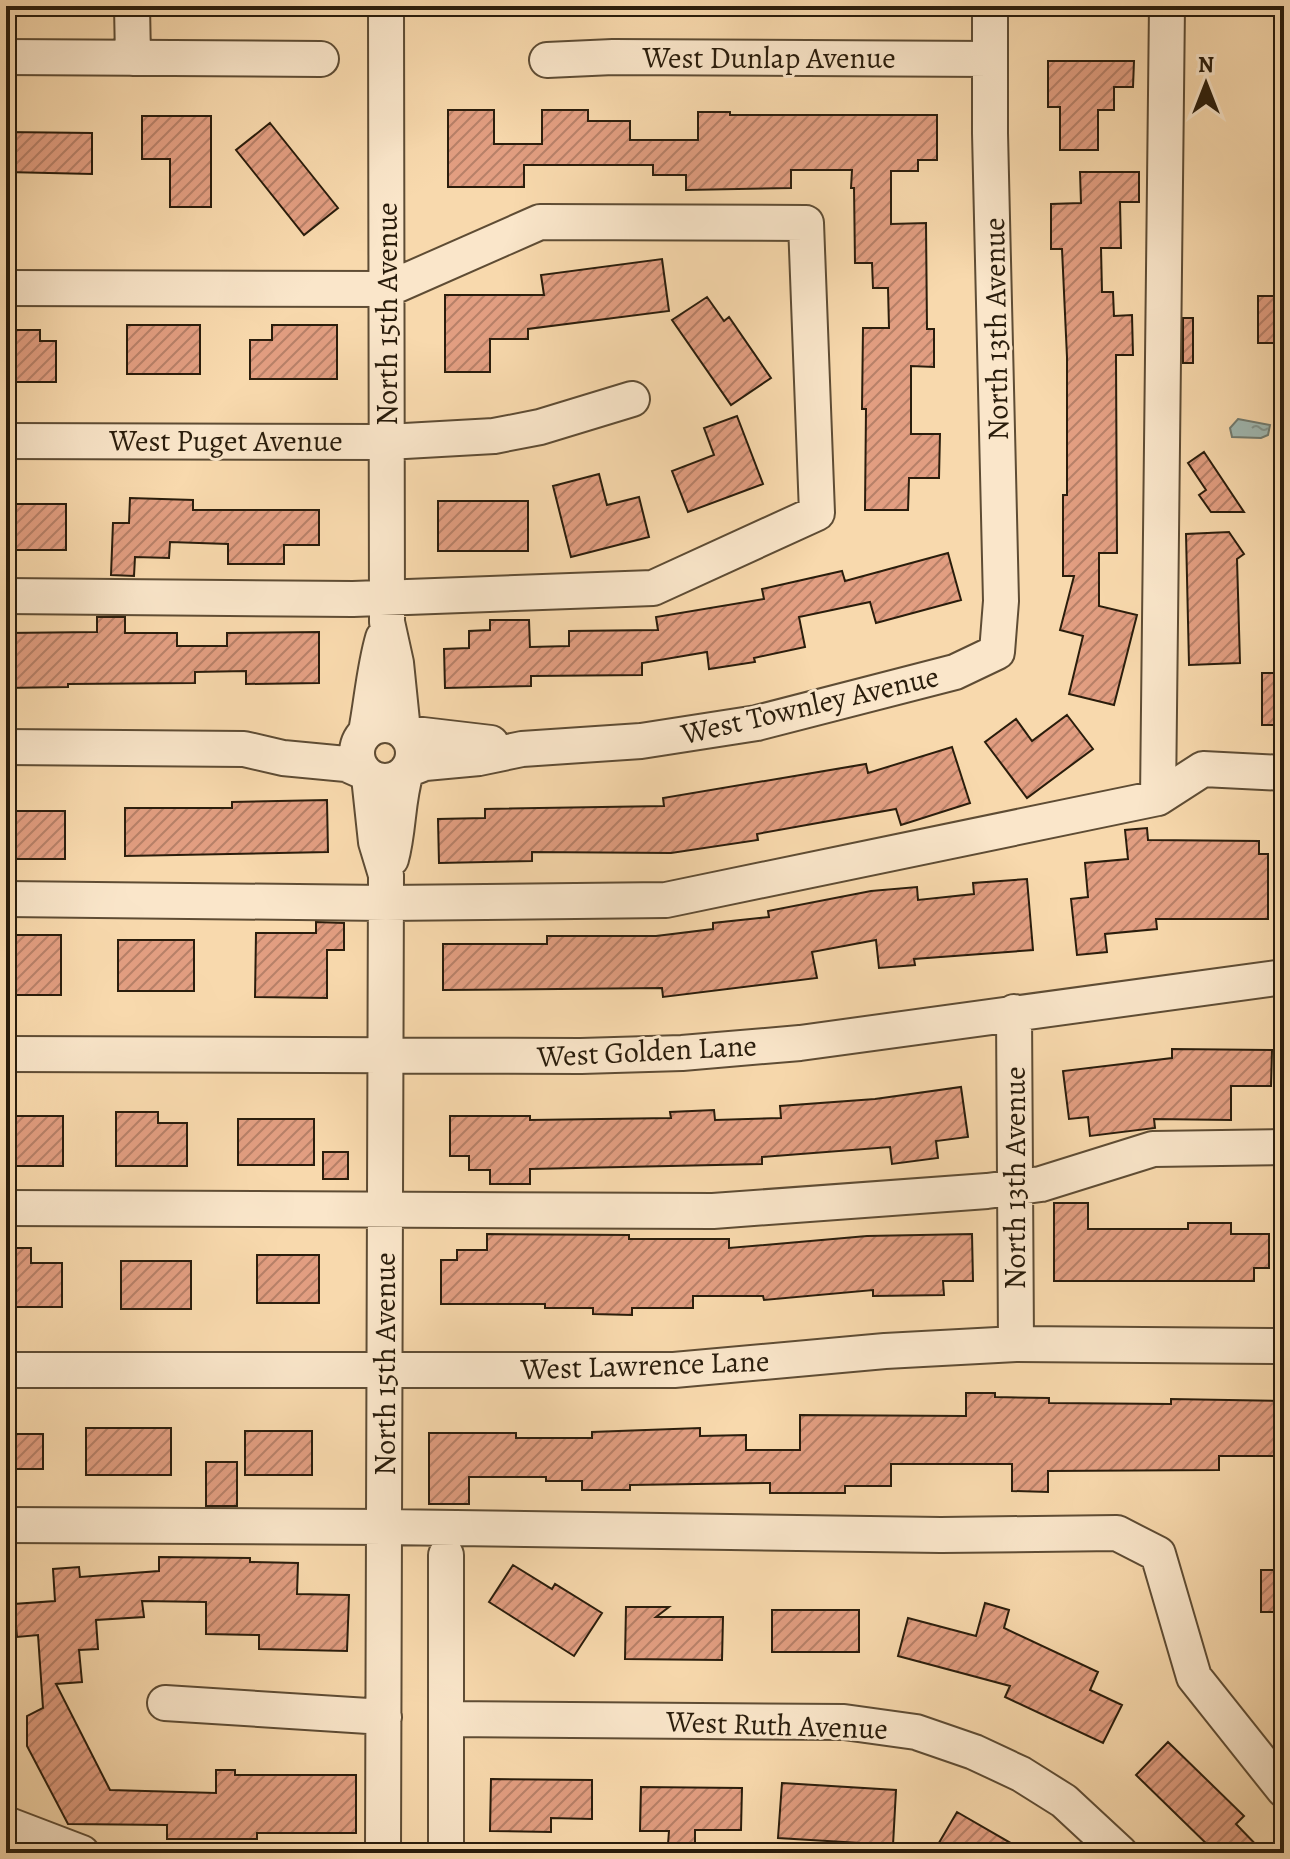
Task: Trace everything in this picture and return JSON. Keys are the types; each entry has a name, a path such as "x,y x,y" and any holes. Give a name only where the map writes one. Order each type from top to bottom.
{"street":[{"path":"132,6 133,58"},
{"name":"North 15th Avenue","path":"383,1853 386,889 395,843 398,798 413,755 413,747 404,732 387,611 386,6"},
{"name":"North 13th Avenue","path":"990,6 1001,601 997,652"},
{"path":"1158,798 1167,6"},
{"path":"6,57 321,59"},
{"name":"West Dunlap Avenue","path":"547,60 613,57 990,59"},
{"path":"6,288 388,289 540,222 806,223 817,513 653,588 387,611 6,596"},
{"name":"West Puget Avenue","path":"6,441 387,442 494,436 540,427 632,399"},
{"name":"North 15th Avenue","path":"386,889 367,774 357,756 372,703 375,665 387,611"},
{"name":"West Townley Avenue","path":"406,771 425,763 479,758 522,749 641,741 757,723 955,672 997,652"},
{"path":"244,749 277,741 330,742 363,735 380,725 396,726 404,732"},
{"name":"West Townley Avenue","path":"404,732 522,749"},
{"path":"6,747 244,749 283,758 346,764 387,780 406,771"},
{"path":"6,899 386,889 666,900 1158,798 1203,769 1284,773"},
{"name":"West Golden Lane","path":"6,1054 581,1056 682,1053 800,1043 1284,977"},
{"name":"North 13th Avenue","path":"1014,1012 1016,1344"},
{"path":"6,1208 713,1211 1041,1184 1153,1149 1284,1147"},
{"name":"West Lawrence Lane","path":"6,1370 674,1370 885,1351 1016,1344 1284,1346"},
{"path":"6,1525 701,1533 1117,1533 1158,1554 1194,1677 1284,1790"},
{"path":"446,1555 446,1853"},
{"path":"165,1703 384,1717"},
{"name":"West Ruth Avenue","path":"447,1719 844,1722 916,1732 974,1752 1021,1774 1064,1801 1120,1853"},
{"path":"6,1824 82,1853"}],"water":[{"path":"1238,419 1270,425 1268,435 1261,438 1232,437 1230,428"}],"building":[{"path":"1048,61 1134,61 1133,87 1114,87 1114,110 1098,110 1098,150 1060,150 1060,107 1048,107"},
{"path":"448,110 494,110 494,144 542,144 542,110 588,110 588,121 630,121 630,140 698,140 698,112 730,112 730,115 937,115 937,160 918,160 918,171 891,171 891,224 926,223 927,329 934,329 934,367 911,366 911,434 940,434 939,478 909,478 908,510 865,510 863,328 889,328 888,288 873,288 872,263 855,263 852,170 791,170 791,188 686,190 686,175 653,175 653,165 524,165 524,187 448,187"},
{"path":"142,116 211,116 211,207 170,207 170,159 142,159"},
{"path":"270,123 338,208 304,235 236,150"},
{"path":"6,132 92,133 92,174 6,172"},
{"path":"1080,172 1139,172 1139,202 1120,202 1121,248 1101,248 1102,292 1113,292 1114,316 1132,315 1133,355 1116,355 1117,553 1099,553 1099,606 1137,615 1114,705 1069,694 1083,636 1060,630 1074,576 1063,576 1063,495 1067,495 1067,357 1062,249 1051,249 1051,204 1081,203"},
{"path":"662,259 669,311 528,329 528,339 490,339 490,372 445,372 445,295 544,295 541,275"},
{"path":"1258,296 1284,296 1284,343 1258,343"},
{"path":"707,297 724,321 729,317 771,378 731,405 672,320"},
{"path":"1183,318 1193,318 1193,363 1183,363"},
{"path":"127,325 200,325 200,374 127,374"},
{"path":"272,325 337,325 337,379 250,379 250,340 272,340"},
{"path":"6,330 40,330 40,341 56,341 56,382 6,382"},
{"path":"737,416 763,484 688,512 672,471 714,455 704,428"},
{"path":"1204,452 1244,512 1211,512 1199,495 1206,490 1188,463"},
{"path":"599,474 607,505 639,497 649,537 571,557 553,486"},
{"path":"130,498 193,500 193,510 319,510 319,545 284,545 284,564 228,564 228,544 170,542 169,558 135,557 134,576 111,575 113,523 129,523"},
{"path":"438,501 528,501 528,551 438,551"},
{"path":"6,504 66,504 66,550 6,550"},
{"path":"1229,532 1244,554 1237,559 1240,663 1189,665 1186,534"},
{"path":"948,553 961,600 876,623 870,602 799,617 805,647 754,658 755,662 709,669 707,652 642,663 642,675 531,676 531,686 445,688 444,649 469,648 469,631 490,630 490,620 529,620 530,647 569,646 569,631 658,630 656,617 764,599 762,589 842,571 845,581"},
{"path":"97,617 125,617 125,633 177,633 177,646 227,646 227,633 319,632 319,683 246,684 246,671 195,672 195,683 6,688 6,633 97,632"},
{"path":"1262,673 1284,673 1284,725 1262,725"},
{"path":"1067,715 1093,749 1027,798 985,742 1016,719 1032,741"},
{"path":"952,747 970,803 901,825 896,809 757,834 758,840 671,853 532,852 532,861 439,863 438,819 485,818 485,809 664,806 663,798 866,764 868,773"},
{"path":"327,800 328,852 125,856 125,808 232,808 232,802"},
{"path":"6,811 65,811 65,859 6,859"},
{"path":"1147,828 1148,840 1259,841 1259,854 1268,854 1268,919 1156,919 1157,929 1105,934 1107,952 1077,955 1071,899 1088,897 1085,863 1128,859 1125,830"},
{"path":"1027,879 1033,950 914,959 915,965 879,968 876,940 812,952 817,978 663,997 662,988 443,990 443,944 547,944 547,936 656,936 713,929 713,923 769,917 768,911 871,891 917,887 918,900 974,894 973,883"},
{"path":"316,922 344,923 344,950 327,950 327,998 255,997 256,933 316,933"},
{"path":"6,935 61,935 61,995 6,995"},
{"path":"118,940 194,940 194,991 118,991"},
{"path":"1172,1049 1272,1050 1271,1086 1231,1086 1231,1120 1154,1119 1155,1128 1090,1136 1088,1117 1069,1119 1063,1071 1172,1058"},
{"path":"961,1087 968,1137 936,1141 938,1158 892,1164 890,1147 762,1157 762,1164 530,1169 530,1184 490,1184 490,1170 469,1170 469,1156 450,1156 450,1116 530,1116 530,1120 671,1118 670,1112 714,1110 715,1120 781,1118 780,1106 875,1099"},
{"path":"116,1112 158,1112 158,1123 187,1123 187,1166 116,1166"},
{"path":"6,1116 63,1116 63,1166 6,1166"},
{"path":"238,1119 314,1119 314,1165 238,1165"},
{"path":"323,1152 348,1152 348,1179 323,1179"},
{"path":"1054,1203 1088,1203 1088,1229 1188,1229 1188,1223 1231,1223 1231,1234 1269,1234 1269,1268 1254,1268 1254,1281 1054,1281"},
{"path":"487,1234 729,1239 729,1248 867,1236 972,1234 973,1281 943,1281 944,1295 873,1296 873,1290 764,1300 763,1296 693,1296 693,1308 632,1308 632,1315 593,1314 593,1308 545,1308 545,1304 441,1304 441,1260 457,1260 457,1250 487,1250"},
{"path":"7,1248 31,1248 31,1263 62,1263 62,1307 6,1307"},
{"path":"257,1255 319,1255 319,1303 257,1303"},
{"path":"121,1261 191,1261 191,1309 121,1309"},
{"path":"966,1393 1049,1398 1049,1403 1171,1404 1171,1399 1284,1401 1284,1456 1219,1456 1219,1470 1048,1471 1048,1492 1012,1491 1012,1464 891,1464 891,1486 845,1486 845,1493 770,1493 770,1483 630,1485 630,1490 582,1490 582,1481 546,1481 546,1477 469,1477 469,1504 429,1504 429,1433 516,1433 516,1438 592,1438 592,1432 700,1428 700,1436 746,1435 746,1450 800,1450 800,1415 966,1416"},
{"path":"86,1428 171,1428 171,1475 86,1475"},
{"path":"245,1431 312,1431 312,1475 245,1475"},
{"path":"6,1434 43,1434 43,1469 6,1469"},
{"path":"206,1462 237,1462 237,1506 206,1506"},
{"path":"159,1557 250,1558 250,1562 298,1563 297,1594 349,1595 347,1651 259,1649 259,1635 206,1634 206,1602 142,1601 144,1617 96,1620 98,1649 79,1650 82,1682 56,1684 110,1790 216,1793 216,1770 235,1770 235,1775 356,1775 356,1833 257,1833 257,1839 167,1839 167,1825 68,1824 27,1746 27,1716 43,1708 38,1635 17,1637 14,1604 55,1601 53,1569 79,1567 80,1577 159,1571"},
{"path":"513,1565 552,1589 555,1584 602,1613 574,1656 489,1602"},
{"path":"1261,1570 1284,1570 1284,1612 1261,1612"},
{"path":"985,1603 1009,1610 1004,1628 1098,1672 1090,1690 1122,1705 1103,1743 1005,1697 1010,1686 898,1656 908,1618 976,1636"},
{"path":"626,1607 669,1607 656,1617 723,1617 722,1660 625,1659"},
{"path":"772,1610 859,1610 859,1652 772,1652"},
{"path":"1168,1742 1244,1816 1236,1824 1264,1853 1216,1853 1136,1775"},
{"path":"491,1779 592,1780 592,1819 551,1818 551,1832 490,1831"},
{"path":"782,1783 896,1790 893,1845 778,1838"},
{"path":"641,1787 742,1788 741,1830 695,1830 695,1845 668,1844 669,1831 640,1831"},
{"path":"957,1812 1028,1853 933,1853"}]}
